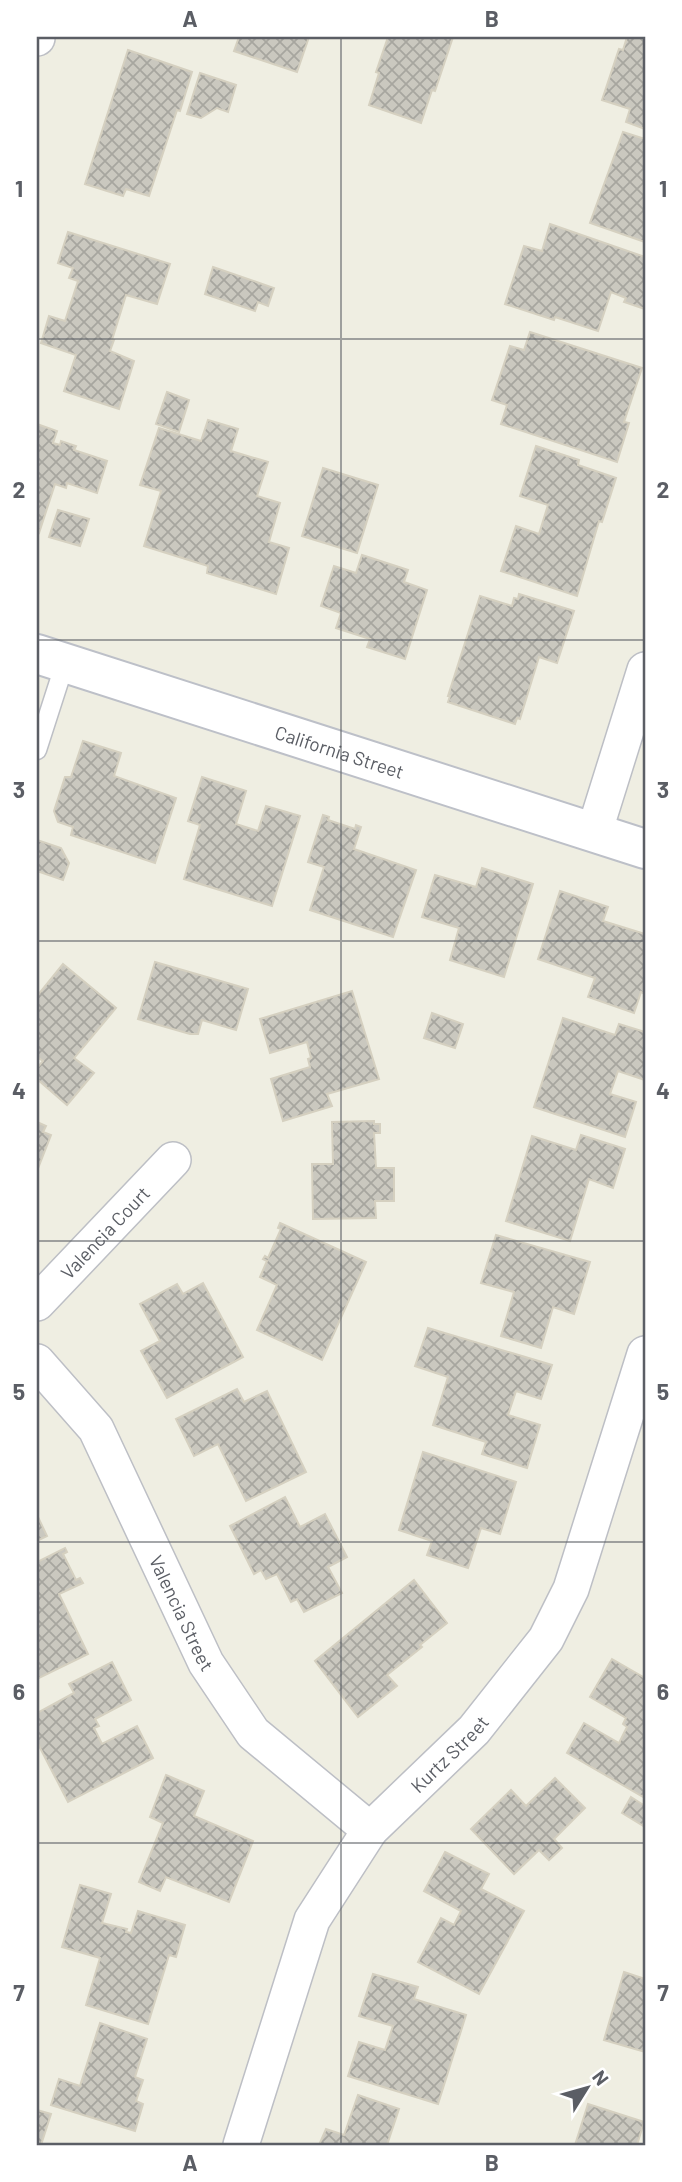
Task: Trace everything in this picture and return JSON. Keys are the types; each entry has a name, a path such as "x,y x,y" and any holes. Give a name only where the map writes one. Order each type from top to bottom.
{"main road":[{"name":"California Street","path":"51,658 645,849"}],"street":[{"path":"594,833 645,670"},
{"name":"Valencia Court","path":"37,1303 173,1160"},
{"name":"Kurtz Street","path":"241,2145 312,1920 370,1830 474,1730 546,1639 571,1589 645,1354"},
{"name":"Valencia Street","path":"37,1362 96,1429 206,1663 253,1734 370,1830"}],"lane":[{"path":"37,750 51,658"}],"building":[{"path":"239,37 309,37 297,72 234,51"},
{"path":"388,37 453,37 421,123 369,105 379,73 376,72"},
{"path":"627,37 645,37 645,129 626,122 630,109 602,100 619,49 623,50"},
{"path":"128,50 192,72 149,196 126,189 123,196 85,184"},
{"path":"200,73 236,85 228,112 217,108 201,118 187,114"},
{"path":"623,132 645,139 645,242 590,223"},
{"path":"550,224 645,257 645,309 624,302 626,298 611,292 598,331 505,304 524,246 542,251"},
{"path":"68,232 170,264 157,304 126,295 110,351 134,361 119,409 64,391 76,355 41,343 49,316 65,321 78,281 69,278 73,268 58,263"},
{"path":"213,267 274,288 268,306 258,302 255,311 205,294"},
{"path":"530,332 642,368 624,422 629,423 617,462 501,424 507,405 492,400 510,346 524,350"},
{"path":"167,392 189,400 179,432 156,424"},
{"path":"208,420 238,429 231,451 268,462 257,496 280,503 269,542 289,548 276,594 207,573 208,566 144,546 161,491 140,485 159,428 201,441"},
{"path":"37,424 57,431 53,443 60,445 61,441 76,446 74,450 107,461 97,493 67,483 66,488 55,484 39,533 37,532"},
{"path":"536,446 579,460 578,465 616,478 602,522 599,521 577,596 501,571 516,526 539,534 548,505 520,496"},
{"path":"323,468 378,485 357,553 302,536"},
{"path":"58,510 89,519 80,546 49,537"},
{"path":"362,555 408,570 404,582 427,590 405,659 367,647 370,639 336,628 341,613 321,606 334,566 356,573"},
{"path":"519,594 574,611 557,663 539,657 520,719 517,718 515,724 448,702 448,696 480,596 512,606 514,598 518,599"},
{"path":"83,741 121,753 114,776 176,798 155,863 71,835 73,827 58,822 54,811 65,777 71,777"},
{"path":"202,777 246,791 236,824 258,831 266,806 300,816 272,906 184,879 200,825 188,821"},
{"path":"323,815 329,817 328,820 355,829 356,825 361,827 354,849 416,870 393,937 310,910 324,867 308,862"},
{"path":"37,840 61,848 69,863 63,880 37,871"},
{"path":"482,868 533,884 504,977 450,960 459,928 422,917 435,875 476,887"},
{"path":"560,891 608,907 603,921 645,934 645,994 641,992 634,1013 588,997 595,978 538,959"},
{"path":"155,962 248,989 236,1030 202,1020 198,1034 190,1034 138,1019"},
{"path":"63,964 116,1008 74,1058 94,1073 67,1105 37,1079 37,1068 43,1061 37,1057 37,996"},
{"path":"352,991 379,1079 327,1094 332,1106 283,1121 271,1079 310,1067 308,1059 311,1058 307,1042 270,1053 260,1019"},
{"path":"432,1013 463,1024 455,1048 424,1038"},
{"path":"563,1018 615,1035 619,1024 645,1032 645,1080 618,1071 610,1094 636,1102 625,1137 534,1107"},
{"path":"374,1121 374,1124 380,1124 380,1133 374,1133 376,1168 394,1168 394,1201 375,1201 376,1218 313,1219 312,1164 333,1164 332,1122"},
{"path":"37,1122 46,1126 43,1132 51,1135 37,1171"},
{"path":"581,1135 625,1149 613,1188 589,1179 570,1241 506,1221 532,1136 576,1150"},
{"path":"280,1223 366,1262 322,1360 257,1330 277,1285 260,1277 267,1261 263,1259 265,1256 268,1258 281,1229 278,1228"},
{"path":"496,1235 590,1262 574,1314 553,1307 541,1348 501,1336 514,1292 481,1283"},
{"path":"203,1283 243,1357 167,1398 141,1351 160,1341 140,1304 177,1284 183,1294"},
{"path":"428,1328 552,1365 541,1399 516,1391 508,1415 540,1425 527,1468 482,1454 486,1442 433,1425 448,1377 415,1366"},
{"path":"237,1389 244,1402 267,1391 306,1472 246,1501 218,1444 194,1456 176,1419"},
{"path":"423,1452 516,1482 500,1534 481,1528 468,1568 427,1555 432,1541 399,1530"},
{"path":"285,1497 300,1527 325,1514 347,1557 328,1567 342,1593 304,1612 297,1599 291,1602 277,1574 266,1579 261,1570 254,1574 230,1526"},
{"path":"37,1515 47,1536 37,1541"},
{"path":"65,1548 67,1552 63,1554 76,1580 80,1578 83,1583 59,1594 88,1654 37,1679 37,1562"},
{"path":"414,1580 447,1623 387,1675 397,1686 358,1717 315,1661"},
{"path":"612,1659 645,1678 645,1798 567,1753 584,1723 619,1743 627,1727 623,1724 626,1718 590,1697"},
{"path":"112,1662 131,1700 95,1719 99,1726 94,1728 102,1744 137,1726 153,1758 68,1802 37,1742 37,1713 74,1693 69,1684"},
{"path":"166,1775 204,1791 194,1816 253,1841 229,1902 166,1877 160,1891 139,1882 163,1823 150,1817"},
{"path":"555,1778 585,1808 554,1839 562,1848 549,1860 539,1850 514,1874 471,1829 511,1790 526,1806"},
{"path":"631,1797 645,1806 645,1827 622,1813"},
{"path":"445,1852 489,1874 481,1889 524,1911 479,1994 418,1962 441,1918 454,1925 461,1911 424,1891"},
{"path":"80,1885 111,1894 102,1923 127,1929 126,1932 131,1933 138,1911 185,1925 176,1957 169,1955 148,2024 86,2005 100,1958 62,1947"},
{"path":"624,1972 645,1979 645,2052 604,2040"},
{"path":"373,1974 418,1987 414,1999 466,2015 438,2104 348,2076 359,2042 385,2050 393,2026 359,2016"},
{"path":"100,2023 147,2039 135,2077 143,2080 136,2101 143,2104 135,2131 51,2105 59,2079 80,2086"},
{"path":"358,2095 399,2109 387,2145 319,2145 326,2129 344,2135"},
{"path":"588,2104 644,2122 637,2145 575,2145"},
{"path":"37,2110 51,2114 41,2145 37,2145"}]}
